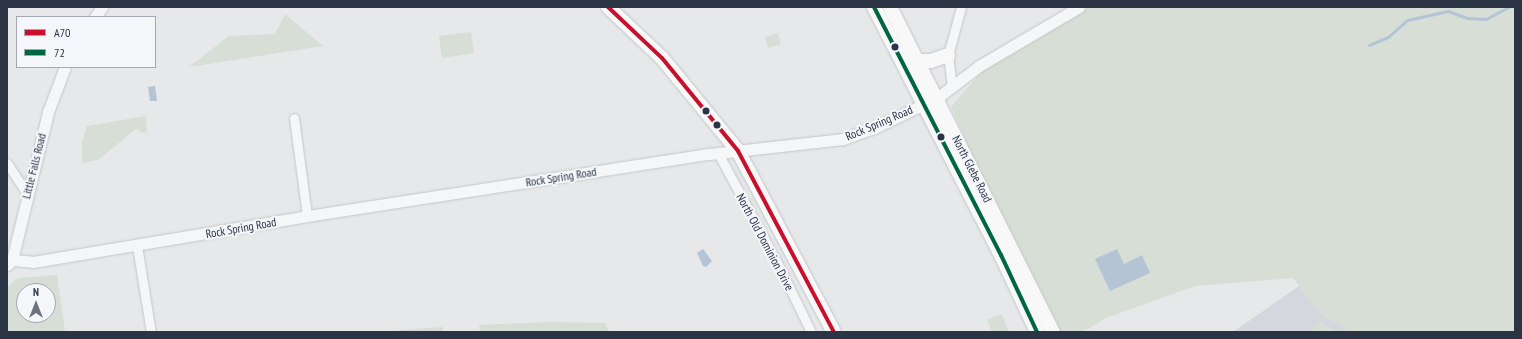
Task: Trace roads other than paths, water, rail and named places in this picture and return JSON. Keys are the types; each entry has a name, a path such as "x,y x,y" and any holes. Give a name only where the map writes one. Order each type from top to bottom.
{"main road":[{"path":"608,7 662,58 738,151 834,332"},
{"name":"North Glebe Road","path":"874,7 931,101 1053,332"},
{"name":"North Glebe Road","path":"890,7 918,61 931,101 1037,332"},
{"path":"918,61 931,61 948,54"}],"street":[{"path":"96,16 102,7"},
{"path":"952,87 948,54 961,7"},
{"name":"Rock Spring Road","path":"10,262 33,262 137,246 306,216 718,153 843,139 874,128 931,101 979,66 1079,7"},
{"name":"Little Falls Road","path":"10,262 48,112 65,68"},
{"path":"294,118 306,216"},
{"name":"North Old Dominion Drive","path":"718,153 781,270 808,331"},
{"path":"7,163 27,194"},
{"path":"137,246 151,332"}],"water":[{"path":"155,86 157,101 150,101 148,87"},
{"path":"703,249 712,261 706,267 703,266 697,253"},
{"path":"1117,249 1124,264 1142,255 1150,273 1110,291 1095,259"}],"waterway":[{"path":"1369,45 1388,37 1407,20 1448,11 1467,18 1486,19 1509,7"}]}
